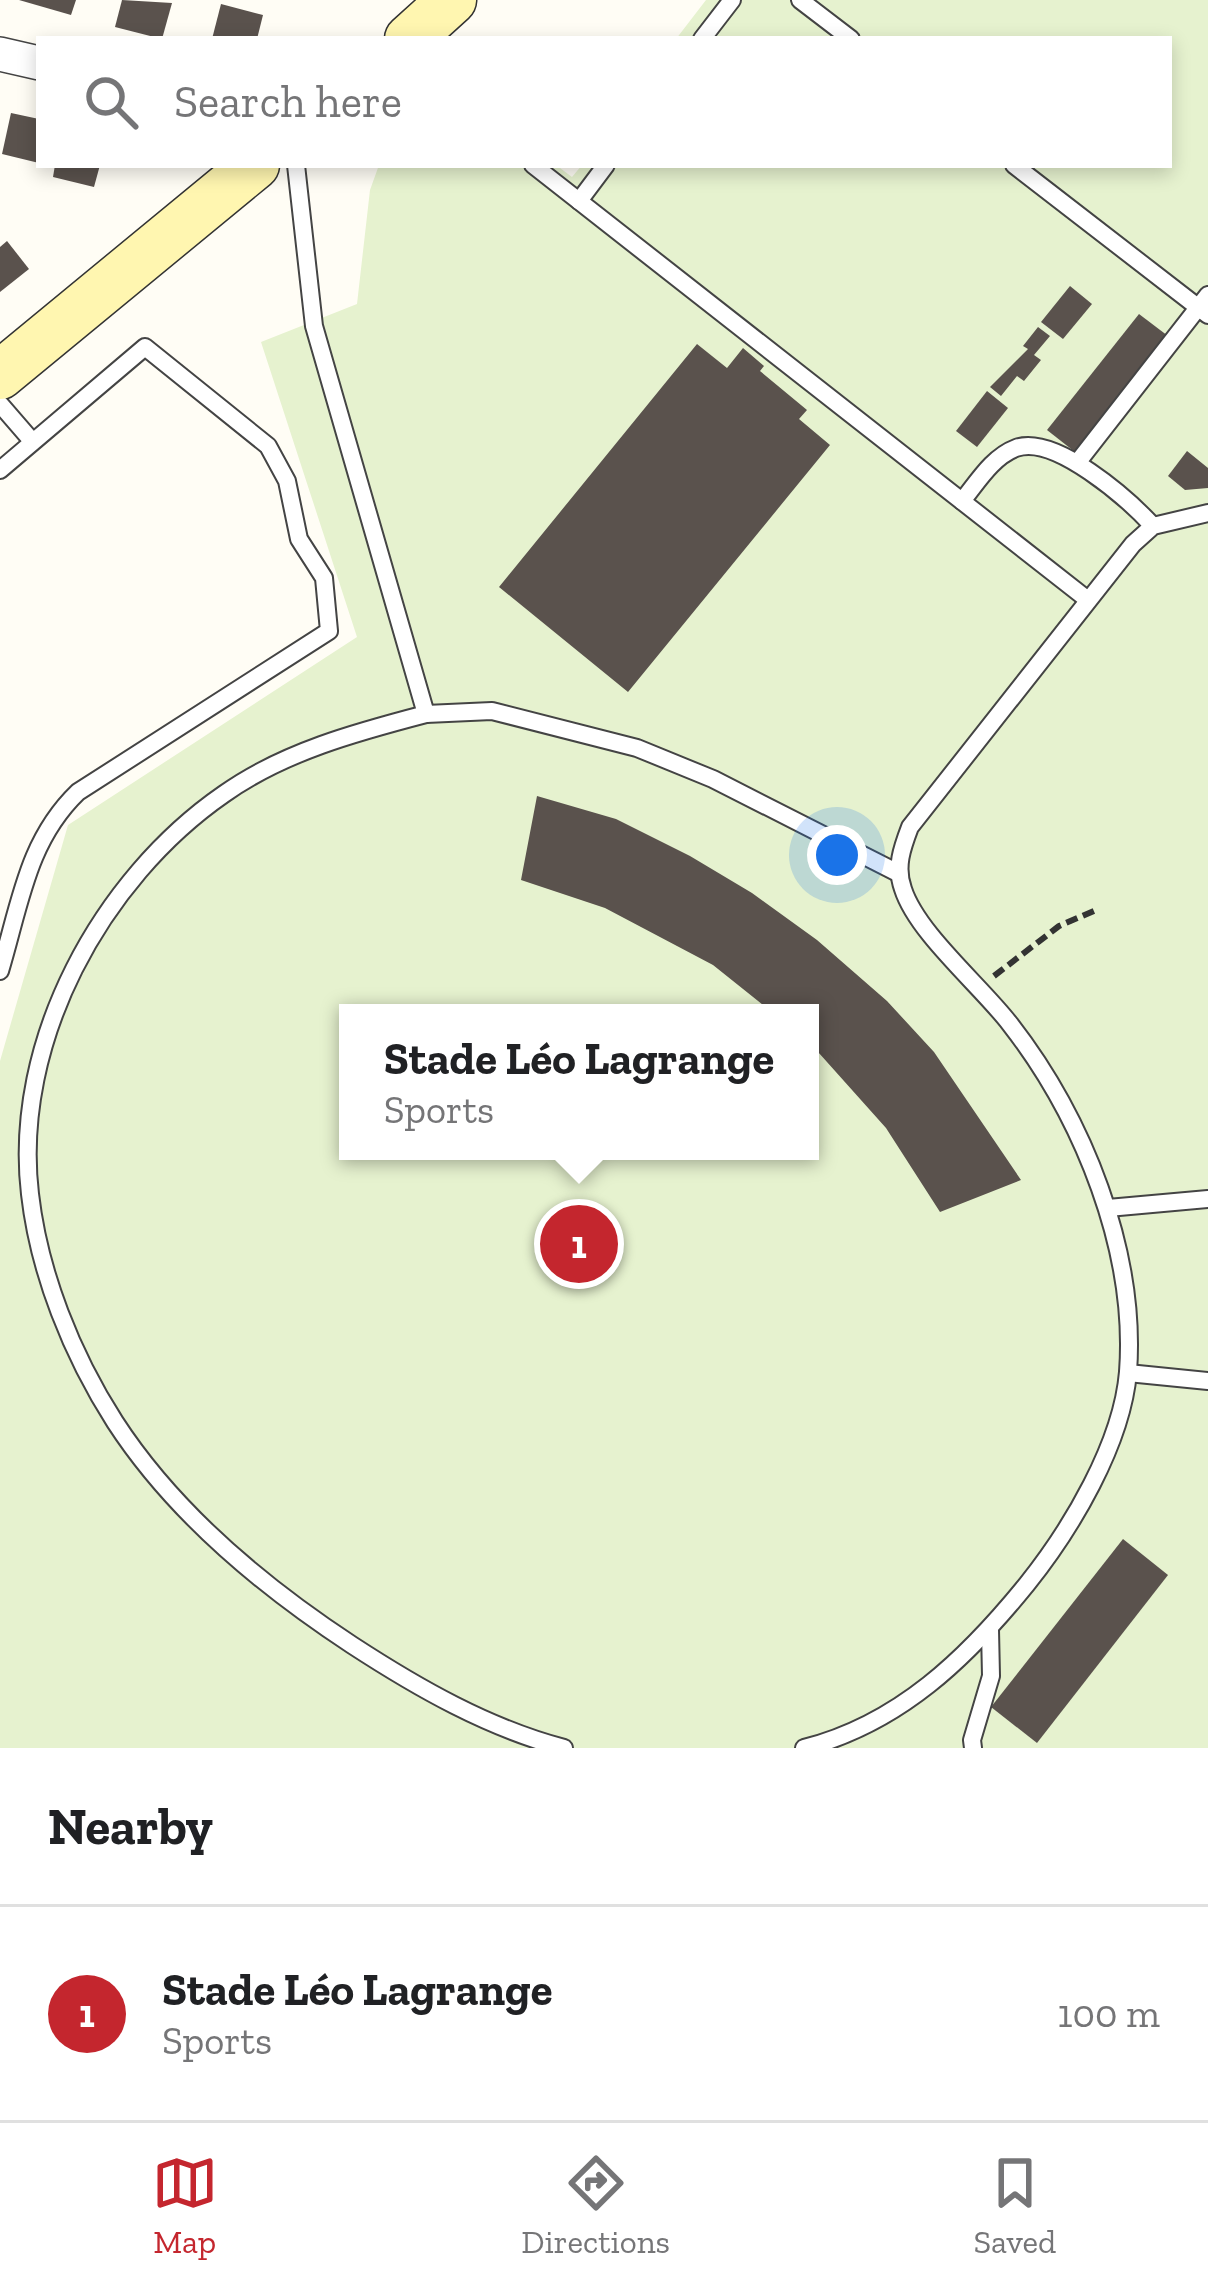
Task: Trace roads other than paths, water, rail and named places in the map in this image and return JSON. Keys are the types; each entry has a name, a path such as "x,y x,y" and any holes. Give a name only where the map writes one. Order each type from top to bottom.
{"main road":[{"path":"412,36 452,0"},
{"path":"0,375 251,168"}],"street":[{"path":"0,54 36,63"}],"lane":[{"path":"704,36 732,0"},
{"path":"800,0 847,36"},
{"path":"296,168 314,326 426,714"},
{"path":"537,168 1088,600"},
{"path":"579,201 605,168"},
{"path":"1018,168 1205,306 1077,463"},
{"path":"0,470 145,347 268,446 287,481 299,539 324,578 329,631 78,792 53,816 39,840 0,971"},
{"path":"0,404 32,441"},
{"path":"962,502 994,462 1018,447 1040,447 1077,463 1153,526"},
{"path":"803,1748 834,1740 893,1711 942,1676 990,1630 1053,1553 1090,1489 1114,1427 1128,1373 1119,1262 1108,1208 1079,1137 1046,1078 1011,1025 917,916 898,873 910,827 1133,544 1153,526 1208,513"},
{"path":"564,1748 448,1703 370,1657 273,1588 152,1474 78,1356 38,1242 29,1191 29,1124 46,1039 76,965 116,900 169,839 225,793 288,759 426,714 493,711 638,748 713,779 898,873"},
{"path":"1108,1208 1208,1199"},
{"path":"1128,1373 1208,1381"},
{"path":"973,1748 991,1676 990,1630"}],"place":[{"name":"Stade Léo Lagrange","path":"579,1244"}]}
